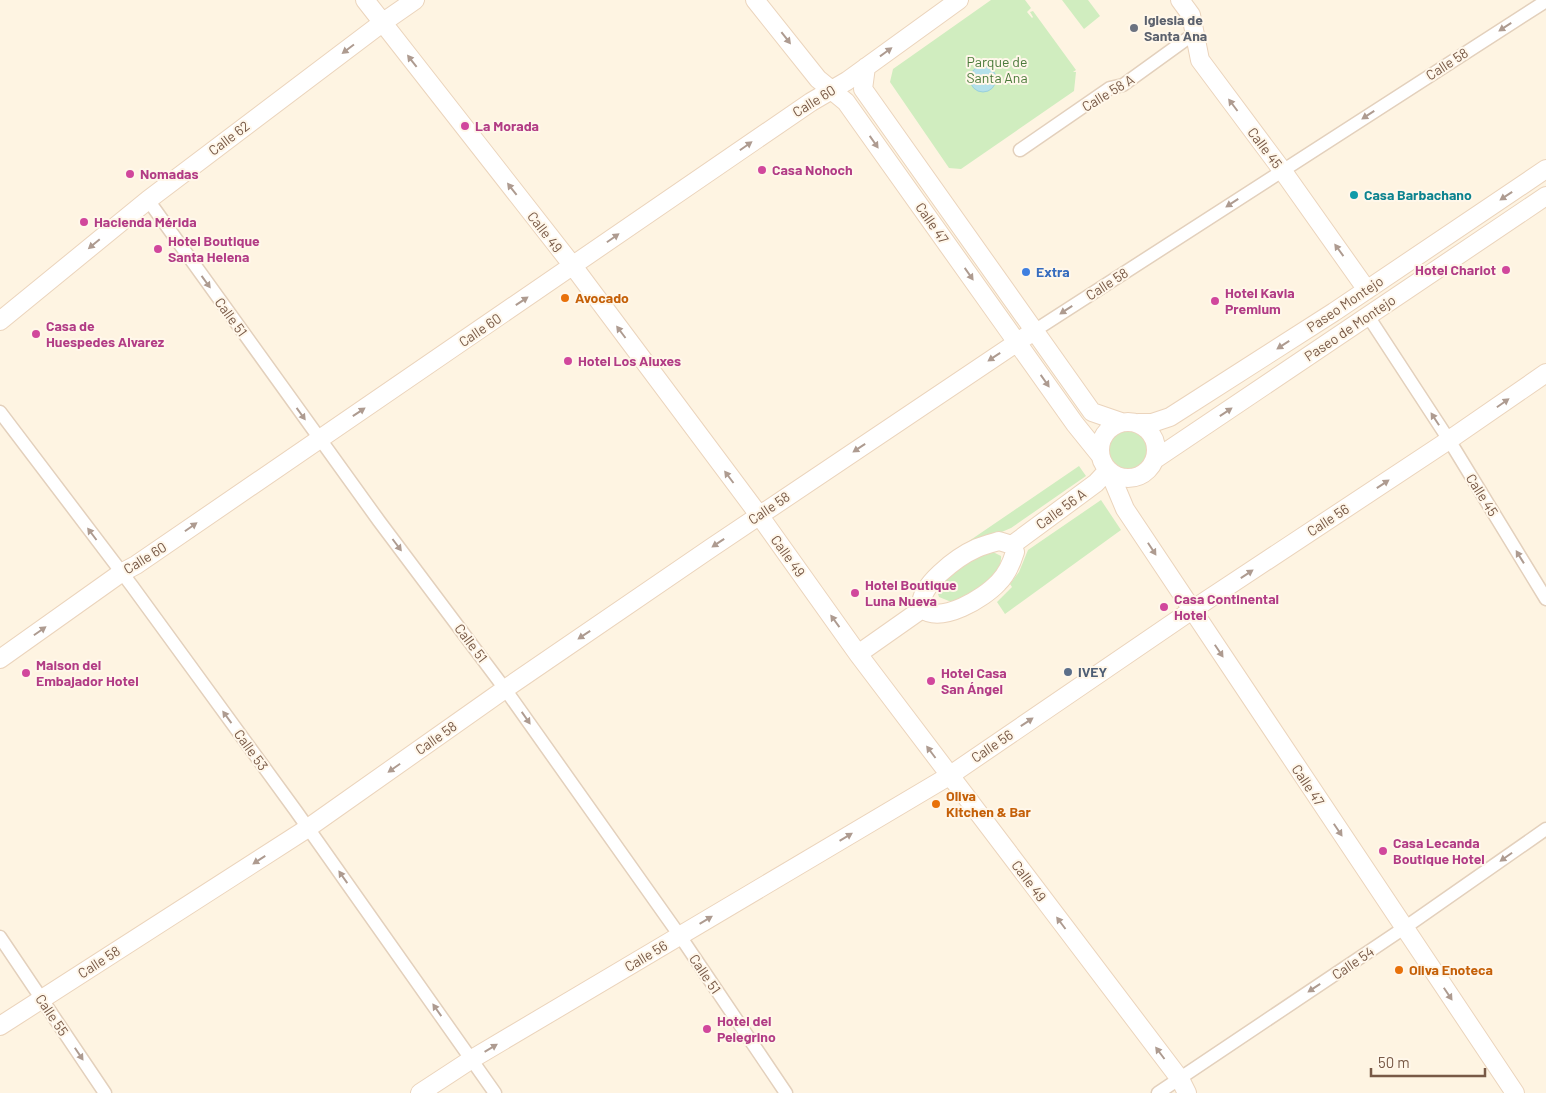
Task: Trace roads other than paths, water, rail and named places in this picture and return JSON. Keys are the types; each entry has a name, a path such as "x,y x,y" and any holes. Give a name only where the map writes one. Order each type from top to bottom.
{"street":[{"name":"Calle 49","path":"364,0 572,266 759,516 858,654 1183,1086"},
{"name":"Calle 62","path":"0,320 148,200 382,23 416,0"},
{"name":"Calle 47","path":"756,0 818,80 846,102 1106,466 1125,509 1515,1093"},
{"name":"Calle 60","path":"0,659 121,572 136,565 803,107 866,67 959,0"},
{"name":"Calle 45","path":"1180,0 1191,15 1200,60 1282,170 1367,290"},
{"name":"Calle 58","path":"0,1026 308,828 506,689 1034,330 1546,1"},
{"name":"Calle 58 A","path":"1020,150 1110,88 1124,85 1195,33"},
{"name":"Calle 47","path":"866,67 863,89 1092,412 1103,417 1129,422"},
{"name":"Paseo Montejo","path":"1129,422 1152,423 1170,417 1367,290 1546,169"},
{"name":"Paseo de Montejo","path":"1154,460 1546,196"},
{"name":"Calle 51","path":"148,200 319,439 506,689 680,936 786,1093"},
{"path":"986,299 1003,287"},
{"name":"Calle 45","path":"1368,316 1449,440 1546,599"},
{"name":"Calle 56","path":"420,1093 472,1059 949,776 1192,610 1449,440 1546,373"},
{"name":"Calle 53","path":"0,412 121,572 308,828 495,1093"},
{"path":"1129,422 1146,427 1152,434 1155,443 1156,452 1154,460 1145,472 1138,476 1124,478 1106,466 1099,448 1104,434 1108,429 1129,422"},
{"name":"Calle 56 A","path":"1012,545 1096,483 1106,466"},
{"path":"999,541 1012,545 1015,552 1014,558 1006,572 998,583 978,598 957,609 940,614 929,614 922,609 921,600 926,589 949,566 976,549 999,541"},
{"path":"858,654 922,609"},
{"name":"Calle 54","path":"1158,1093 1183,1086 1546,829"},
{"name":"Calle 55","path":"0,937 105,1093"}],"water":[{"path":"983,66 992,70 996,79 992,88 983,92 974,88 970,79 974,70"}],"place":[{"name":"Iglesia de Santa Ana","path":"1134,28"},
{"name":"La Morada","path":"465,126"},
{"name":"Casa Nohoch","path":"762,170"},
{"name":"Nomadas","path":"130,174"},
{"name":"Casa Barbachano","path":"1354,195"},
{"name":"Hacienda Mérida","path":"84,222"},
{"name":"Hotel Boutique Santa Helena","path":"158,249"},
{"name":"Hotel Chariot","path":"1506,270"},
{"name":"Extra","path":"1026,272"},
{"name":"Avocado","path":"565,298"},
{"name":"Hotel Kavia Premium","path":"1215,301"},
{"name":"Casa de Huespedes Alvarez","path":"36,334"},
{"name":"Hotel Los Aluxes","path":"568,361"},
{"name":"Hotel Boutique Luna Nueva","path":"855,593"},
{"name":"Casa Continental Hotel","path":"1164,607"},
{"name":"IVEY","path":"1068,672"},
{"name":"Maison del Embajador Hotel","path":"26,673"},
{"name":"Hotel Casa San Ángel","path":"931,681"},
{"name":"Oliva Kitchen & Bar","path":"936,804"},
{"name":"Casa Lecanda Boutique Hotel","path":"1383,851"},
{"name":"Oliva Enoteca","path":"1399,970"},
{"name":"Hotel del Pelegrino","path":"707,1029"}],"park label":[{"name":"Parque de Santa Ana","path":"997,70"}]}
